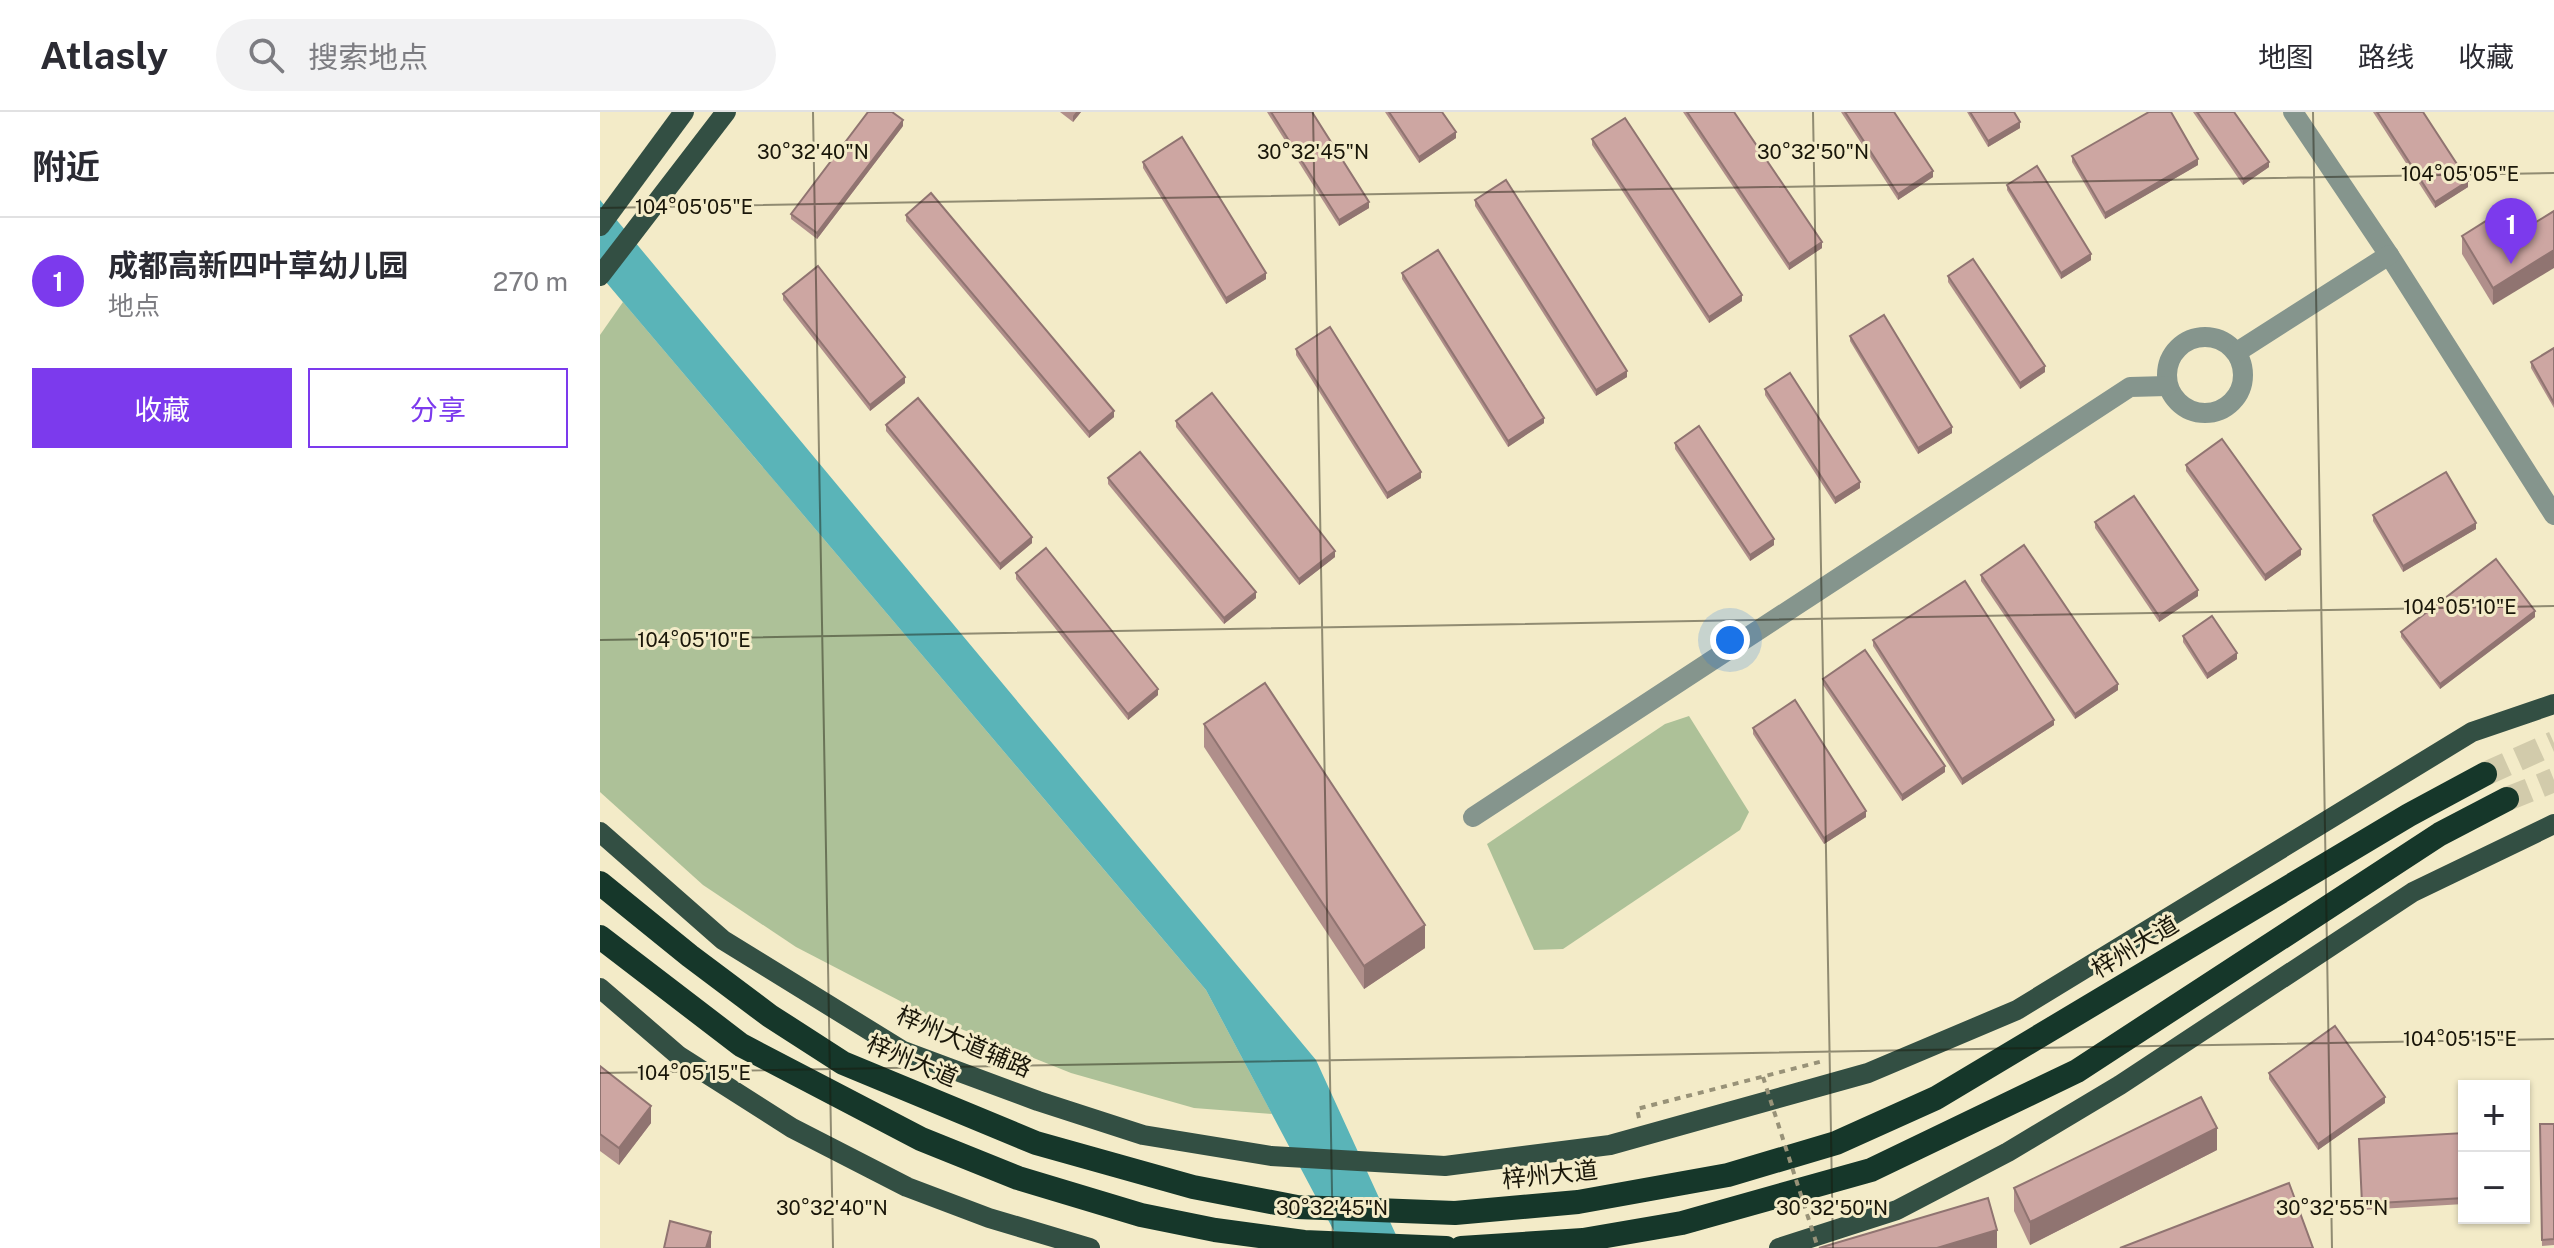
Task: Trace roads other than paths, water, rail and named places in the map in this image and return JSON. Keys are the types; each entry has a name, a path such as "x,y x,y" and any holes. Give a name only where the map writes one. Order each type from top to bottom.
{"highway":[{"name":"梓州大道","path":"600,883 770,1016 843,1063 1036,1143 1193,1187 1297,1207 1455,1213 1578,1202 1728,1175 1836,1143 1936,1098 2409,815 2485,774"},
{"path":"1461,1248 1583,1240 1682,1223 1871,1170 2077,1071 2440,834 2507,799"},
{"path":"600,937 741,1045 921,1139 1018,1178 1141,1215 1215,1230 1304,1242 1446,1248"}],"main road":[{"path":"600,226 684,112"},
{"path":"600,276 726,112"},
{"name":"梓州大道辅路","path":"600,832 723,940 903,1051 1038,1101 1143,1135 1271,1156 1445,1166 1610,1145 1881,1067 2017,1010 2472,732 2554,704"},
{"path":"1779,1248 1897,1210 2008,1152 2120,1085 2413,892 2554,824"},
{"path":"600,988 679,1056 792,1128 907,1187 989,1218 1090,1248"}],"street":[{"path":"2293,112 2389,255 2554,515"},
{"path":"2237,352 2389,255"},
{"path":"2214,336 2237,352 2245,378 2233,403 2209,415 2183,408 2167,386 2168,359 2187,339 2214,336"},
{"path":"1473,817 2130,387 2167,386"}],"water":[{"path":"600,200 1316,1060 1402,1248 1343,1248 1206,990 600,275"}],"tunnel":[{"path":"2485,774 2554,743"},
{"path":"2507,799 2554,780"}],"place":[{"name":"成都高新四叶草幼儿园","path":"2511,264"}]}
